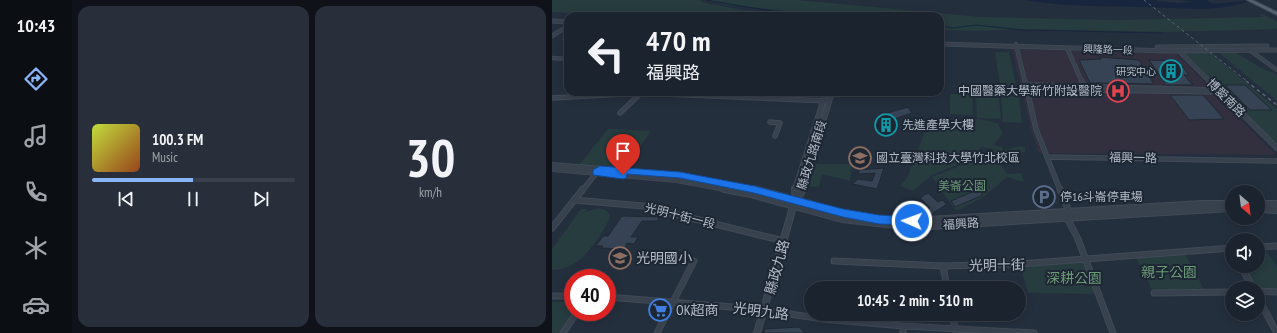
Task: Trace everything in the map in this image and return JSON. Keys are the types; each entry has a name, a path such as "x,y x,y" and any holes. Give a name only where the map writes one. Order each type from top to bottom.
{"main road":[{"path":"1249,0 1277,13"},
{"path":"1255,0 1277,13"}],"street":[{"path":"552,22 564,24"},
{"path":"552,32 564,26"},
{"path":"552,36 564,26"},
{"name":"興隆路一段","path":"944,43 1179,51 1277,50"},
{"path":"1016,46 1036,129 1113,333"},
{"name":"興隆路一段","path":"1016,46 1277,46"},
{"name":"博愛南路","path":"1176,47 1217,90 1277,148"},
{"path":"1245,47 1277,70"},
{"path":"1067,48 1086,88"},
{"path":"552,58 564,59"},
{"path":"1025,87 1031,89 1086,88 1215,92 1217,90"},
{"path":"552,98 582,96"},
{"path":"620,113 638,96"},
{"path":"722,96 829,101"},
{"name":"縣政九路南段","path":"796,200 794,192 825,96"},
{"name":"縣政九路南段","path":"796,200 802,192 831,96"},
{"path":"770,122 780,123 775,136"},
{"name":"福興一路","path":"1047,157 1277,161"},
{"name":"福興路","path":"552,165 677,180 751,194 793,207 842,219 912,227 1202,204 1225,204"},
{"name":"福興路","path":"552,169 680,175 754,189 873,218 906,221 1225,208"},
{"path":"552,228 598,171"},
{"name":"光明十街一段","path":"574,200 612,202 643,206 784,241"},
{"name":"縣政九路","path":"757,333 766,310 796,200"},
{"path":"1265,206 1276,209"},
{"path":"1265,209 1276,209"},
{"path":"1265,247 1277,246"},
{"name":"光明十街","path":"834,261 943,266 1085,261 1134,254 1225,249"},
{"path":"657,333 694,261"},
{"path":"943,266 946,281"},
{"path":"1265,291 1277,292"},
{"path":"1154,293 1225,292"},
{"path":"552,296 564,296"},
{"name":"光明九路","path":"616,298 766,310 823,319 956,331 1034,333"},
{"path":"1265,311 1277,333"},
{"path":"564,333 571,321"},
{"path":"954,321 956,331"},
{"path":"903,326 903,333"}],"shaded area":[{"name":"中國醫藥大學新竹附設醫院","path":"1012,49 1176,53 1276,155 1039,153 1031,129"}],"green space":[{"path":"552,0 699,0 704,3 742,10 778,12 564,13 552,12"},
{"path":"709,0 797,0 927,12 798,12 729,5"},
{"path":"944,14 981,17 1118,20 1263,17 1260,15 1262,14 1277,21 1277,29 1164,32 1021,29 976,31 944,30"},
{"path":"995,52 1009,52 1017,91 1001,91"},
{"path":"1210,52 1277,109 1277,145 1184,53"},
{"path":"1218,52 1235,52 1261,68 1277,74 1277,101"},
{"path":"950,94 972,94 973,115 950,114"},
{"path":"1001,96 1019,97 1022,123 1003,122"},
{"path":"976,97 999,98 1001,119 977,118"},
{"path":"979,119 997,123 1003,133 994,145 1002,147 1004,151 1019,146 1025,147 1025,152 1005,155 984,155 995,149 980,147 980,156 932,175 913,191 900,186 907,178 925,131 945,126 965,127 967,121"},
{"path":"608,129 651,131 626,168 578,166"},
{"name":"美崙公園","path":"984,156 996,156 1007,174 1021,173 1024,182 1007,177 982,198 956,211 932,177"},
{"path":"816,164 852,164 850,181 822,174 819,187 809,186"},
{"path":"599,208 610,214 610,218 594,244 581,259 575,263 568,267 552,270 552,249 581,209 587,209 585,212"},
{"path":"1265,249 1277,267 1277,292 1265,291 1265,281 1249,281 1245,273 1265,273"},
{"name":"親子公園","path":"1183,250 1206,293 1154,293 1134,254"},
{"name":"深耕公園","path":"1085,261 1098,294 1028,293 1026,281 1025,281 1020,264"},
{"path":"552,302 564,302 564,321 569,321 562,333 552,333"}],"water":[{"path":"1025,0 1158,0 1154,1 1178,3 1193,2 1181,0 1207,0 1213,4 1252,0 1227,7 1201,9 1071,5"}],"building":[{"path":"1100,57 1139,60 1154,84 1090,83 1079,60 1101,59"},
{"name":"研究中心","path":"1149,60 1174,61 1179,66 1183,67 1189,75 1184,75 1193,85 1166,85"},
{"path":"1225,85 1245,85 1272,110 1250,110"},
{"path":"1170,95 1203,95 1224,119 1189,120"},
{"name":"先進產學大樓","path":"908,107 912,113 894,119 892,132 877,131 884,114"},
{"path":"884,168 877,189 852,184 858,179 872,181 875,173 858,174 859,170"},
{"path":"977,187 983,195 955,207 951,201 972,192 970,190"},
{"path":"928,193 938,202 942,200 947,204 930,215 925,211 930,208 920,198"},
{"path":"622,216 660,217 657,221 642,221 631,237 638,237 634,244 627,243 624,249 601,248 603,246 596,246 603,236 608,236"},
{"path":"799,327 805,333 764,333 765,329"}],"waterway":[{"path":"706,0 771,11 788,12"},
{"path":"944,27 952,28 976,25 1022,30 1162,33"}],"railway":[{"path":"1144,0 1248,82"},
{"path":"1246,81 1277,105"}],"place":[{"name":"研究中心","path":"1171,71"},
{"name":"中國醫藥大學新竹附設醫院","path":"1118,91"},
{"name":"先進產學大樓","path":"886,125"},
{"name":"國立臺灣科技大學竹北校區","path":"860,158"},
{"name":"停16斗崙停車場","path":"1044,197"},
{"name":"光明國小","path":"620,258"},
{"name":"OK超商","path":"660,310"}],"route":[{"path":"623,175 596,172 600,169 680,175 754,189 843,213 879,220 912,221"}]}
